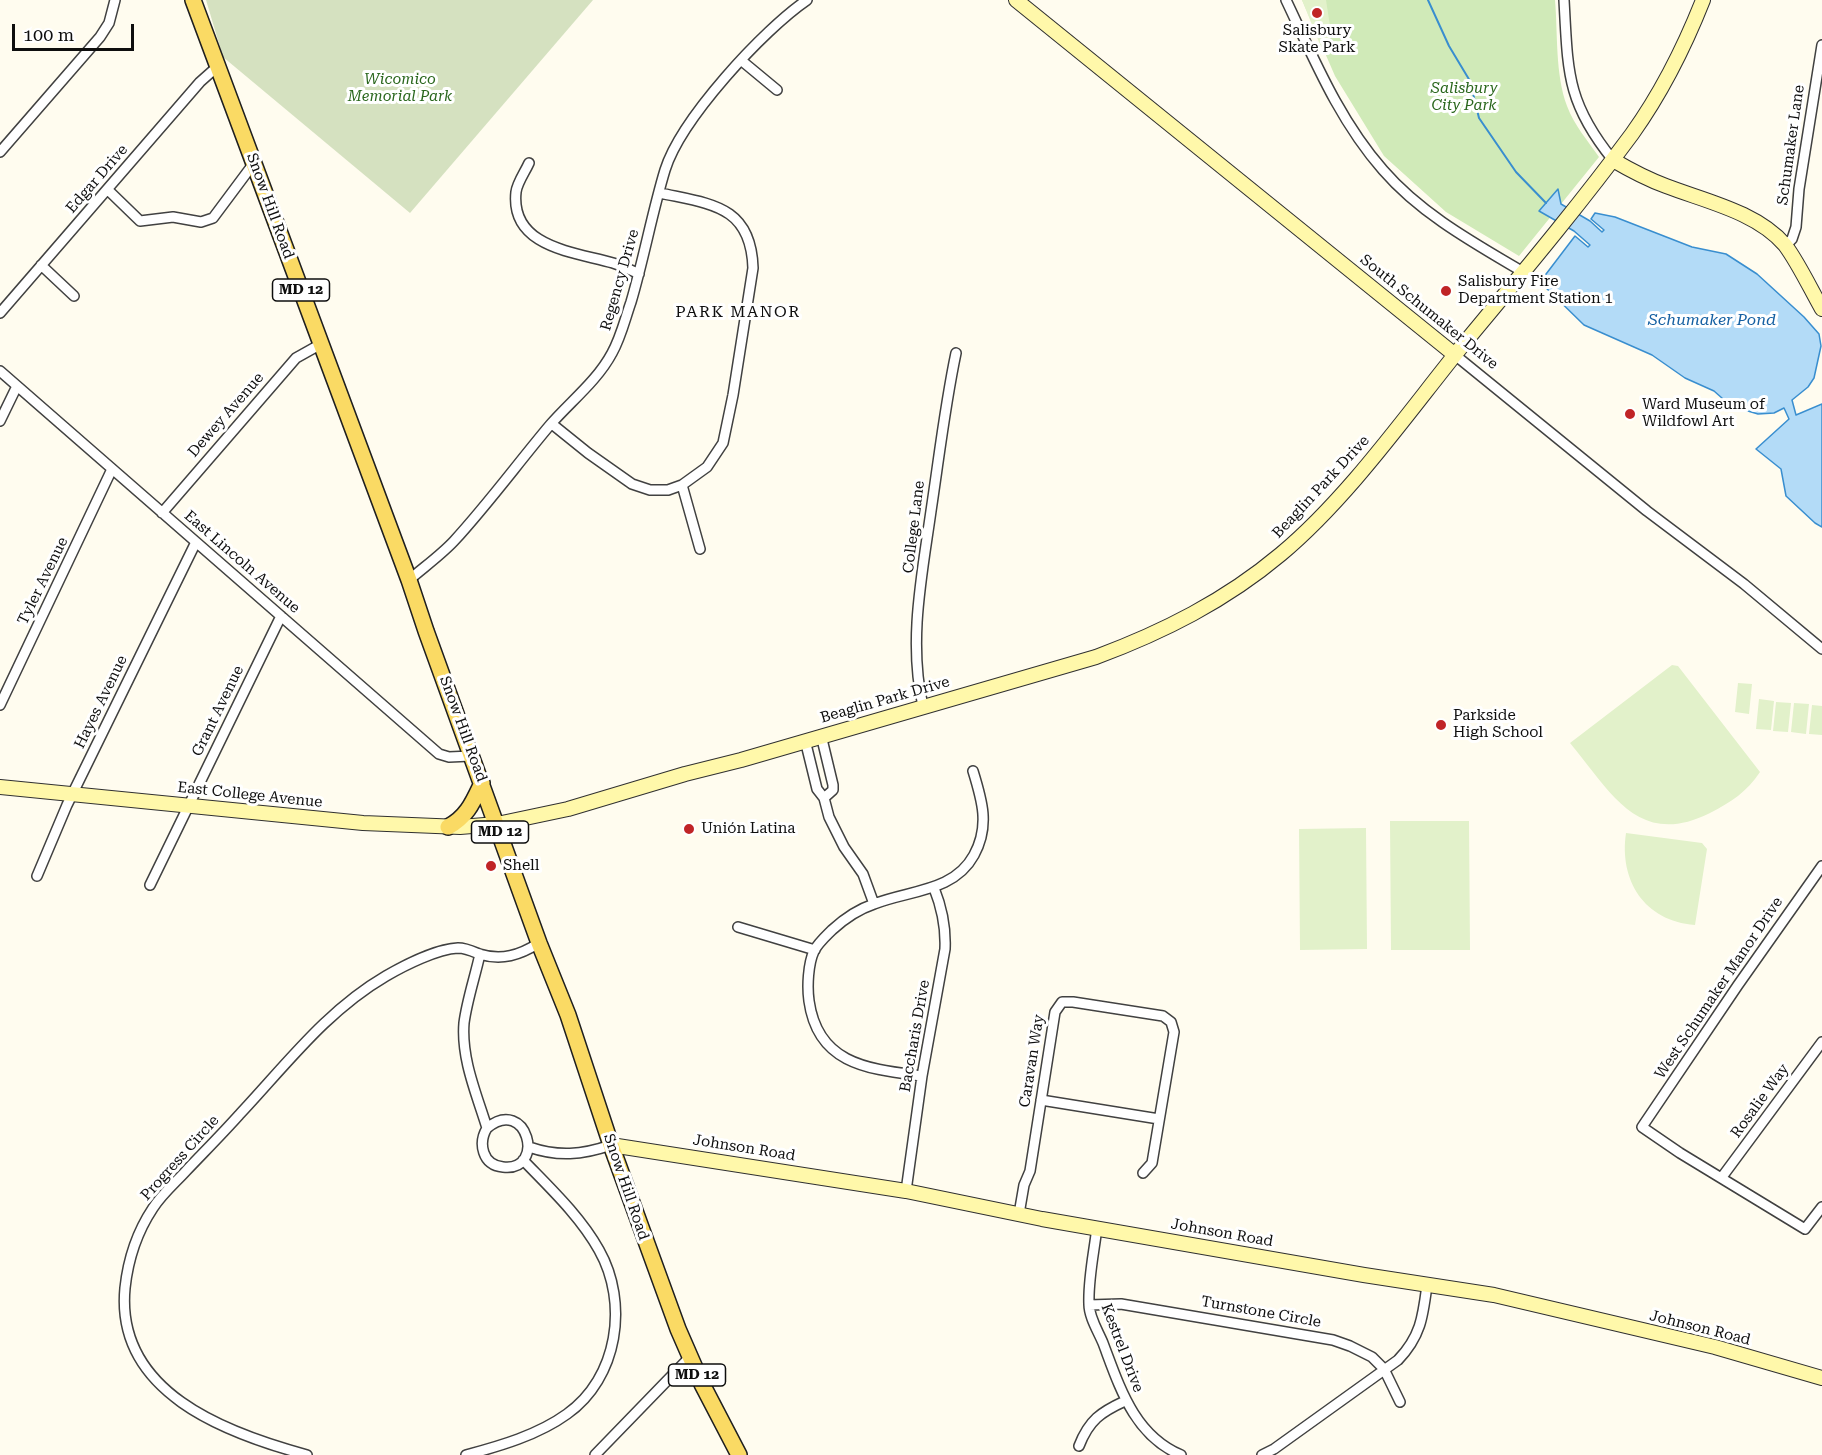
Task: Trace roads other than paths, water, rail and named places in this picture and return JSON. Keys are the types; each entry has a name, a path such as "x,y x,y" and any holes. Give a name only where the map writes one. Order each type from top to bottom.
{"main road":[{"name":"Snow Hill Road","path":"193,0 410,580 471,756 539,943 568,1015 663,1291 689,1358 739,1455"},
{"path":"448,827 469,810 482,783"}],"street":[{"path":"0,152 100,37 109,23 115,0"},
{"name":"Regency Drive","path":"410,580 453,542 552,423 598,374 612,354 621,334 639,274 665,169 683,130 776,24 807,0"},
{"name":"South Schumaker Drive","path":"1016,0 1647,511 1744,585 1822,649"},
{"path":"1286,0 1332,97 1383,171 1413,199 1450,227 1523,272"},
{"path":"1564,0 1567,61 1575,99 1592,132 1613,160 1636,174 1741,214 1770,232 1785,246 1822,309"},
{"name":"Beaglin Park Drive","path":"497,824 568,809 1096,657 1180,622 1225,595 1282,553 1314,523 1367,464 1613,160 1662,88 1678,59 1703,0"},
{"name":"Schumaker Lane","path":"1785,246 1792,239 1796,227 1799,189 1822,45"},
{"path":"742,61 777,90"},
{"name":"Edgar Drive","path":"0,313 200,82 218,66"},
{"path":"108,190 140,220 172,217 201,222 213,218 254,163"},
{"path":"529,163 516,191 516,211 527,230 538,240 550,246 614,263 639,274"},
{"path":"552,423 588,453 632,484 650,490 668,490 682,485 707,466 723,443 753,268 752,250 746,233 730,214 707,202 660,193"},
{"path":"41,265 74,296"},
{"name":"Dewey Avenue","path":"162,513 296,358 321,344"},
{"name":"College Lane","path":"923,706 917,681 917,621 940,445 956,352"},
{"name":"East Lincoln Avenue","path":"0,371 439,754 449,757 471,756"},
{"path":"0,421 17,386"},
{"name":"Tyler Avenue","path":"0,705 112,470"},
{"path":"682,485 700,549"},
{"name":"Hayes Avenue","path":"37,876 72,795 196,542"},
{"name":"Grant Avenue","path":"150,885 281,616"},
{"path":"820,735 833,785 833,790 824,798"},
{"path":"805,740 817,789 824,798 836,833 863,874 874,904"},
{"path":"922,1076 885,1071 848,1061 836,1053 822,1038 811,1015 808,993 810,970 815,950 826,936 846,919 874,904 945,884 974,856 981,837 984,809 973,771"},
{"name":"East College Avenue","path":"0,787 363,823 448,827 497,824"},
{"name":"West Schumaker Manor Drive","path":"1722,1177 1680,1153 1642,1127 1737,985 1822,866"},
{"name":"Baccharis Drive","path":"906,1191 922,1076 945,949 943,917 934,888"},
{"path":"738,927 815,950"},
{"name":"Progress Circle","path":"307,1455 249,1438 198,1413 174,1396 139,1361 132,1346 123,1309 130,1257 146,1220 164,1193 271,1082 313,1033 342,1006 387,976 428,956 459,948 496,957 510,956 523,953 539,943"},
{"path":"480,954 464,1023 464,1044 466,1063 487,1128 482,1150 491,1163 504,1168 523,1160 529,1147 525,1131 514,1122 500,1121 487,1128"},
{"name":"Caravan Way","path":"1019,1214 1024,1185 1030,1171 1055,1012 1062,1002 1163,1016 1172,1022 1174,1032 1152,1162 1143,1173"},
{"name":"Rosalie Way","path":"1722,1177 1822,1042"},
{"path":"1041,1100 1159,1119"},
{"path":"529,1147 542,1152 572,1155 611,1145"},
{"name":"Johnson Road","path":"611,1145 906,1191 1019,1214 1499,1296 1715,1347 1822,1378"},
{"path":"466,1455 514,1440 566,1415 583,1401 605,1368 615,1331 616,1310 613,1285 600,1251 581,1223 523,1160"},
{"path":"1722,1177 1805,1229 1822,1208"},
{"name":"Kestrel Drive","path":"1097,1227 1089,1286 1089,1305 1125,1401 1149,1434 1168,1449 1182,1455"},
{"path":"1262,1455 1274,1449 1384,1370 1408,1349 1419,1331 1427,1285"},
{"name":"Turnstone Circle","path":"1089,1305 1121,1304 1333,1340 1372,1357 1384,1370 1400,1402"},
{"path":"595,1455 689,1358"},
{"path":"1079,1446 1085,1431 1102,1412 1125,1401"}],"water":[{"name":"Schumaker Pond","path":"1558,189 1561,204 1590,221 1602,232 1604,230 1591,219 1595,213 1615,217 1692,247 1726,254 1757,274 1819,334 1821,346 1814,378 1808,387 1792,400 1796,415 1822,404 1822,527 1786,496 1781,469 1756,449 1789,419 1784,408 1774,413 1758,414 1731,406 1714,391 1685,378 1652,355 1584,325 1540,282 1575,236 1588,247 1590,245 1574,231 1539,211"}],"waterway":[{"path":"1428,0 1449,46 1470,81 1479,118 1516,172 1546,203"}],"place":[{"name":"Salisbury Skate Park","path":"1317,13"},
{"name":"Salisbury Fire Department Station 1","path":"1446,291"},
{"name":"Ward Museum of Wildfowl Art","path":"1630,414"},
{"name":"Parkside High School","path":"1441,725"},
{"name":"Unión Latina","path":"689,829"},
{"name":"Shell","path":"491,866"}],"district":[{"name":"PARK MANOR","path":"738,312"}],"park label":[{"name":"Wicomico Memorial Park","path":"400,88"},
{"name":"Salisbury City Park","path":"1464,98"}]}
